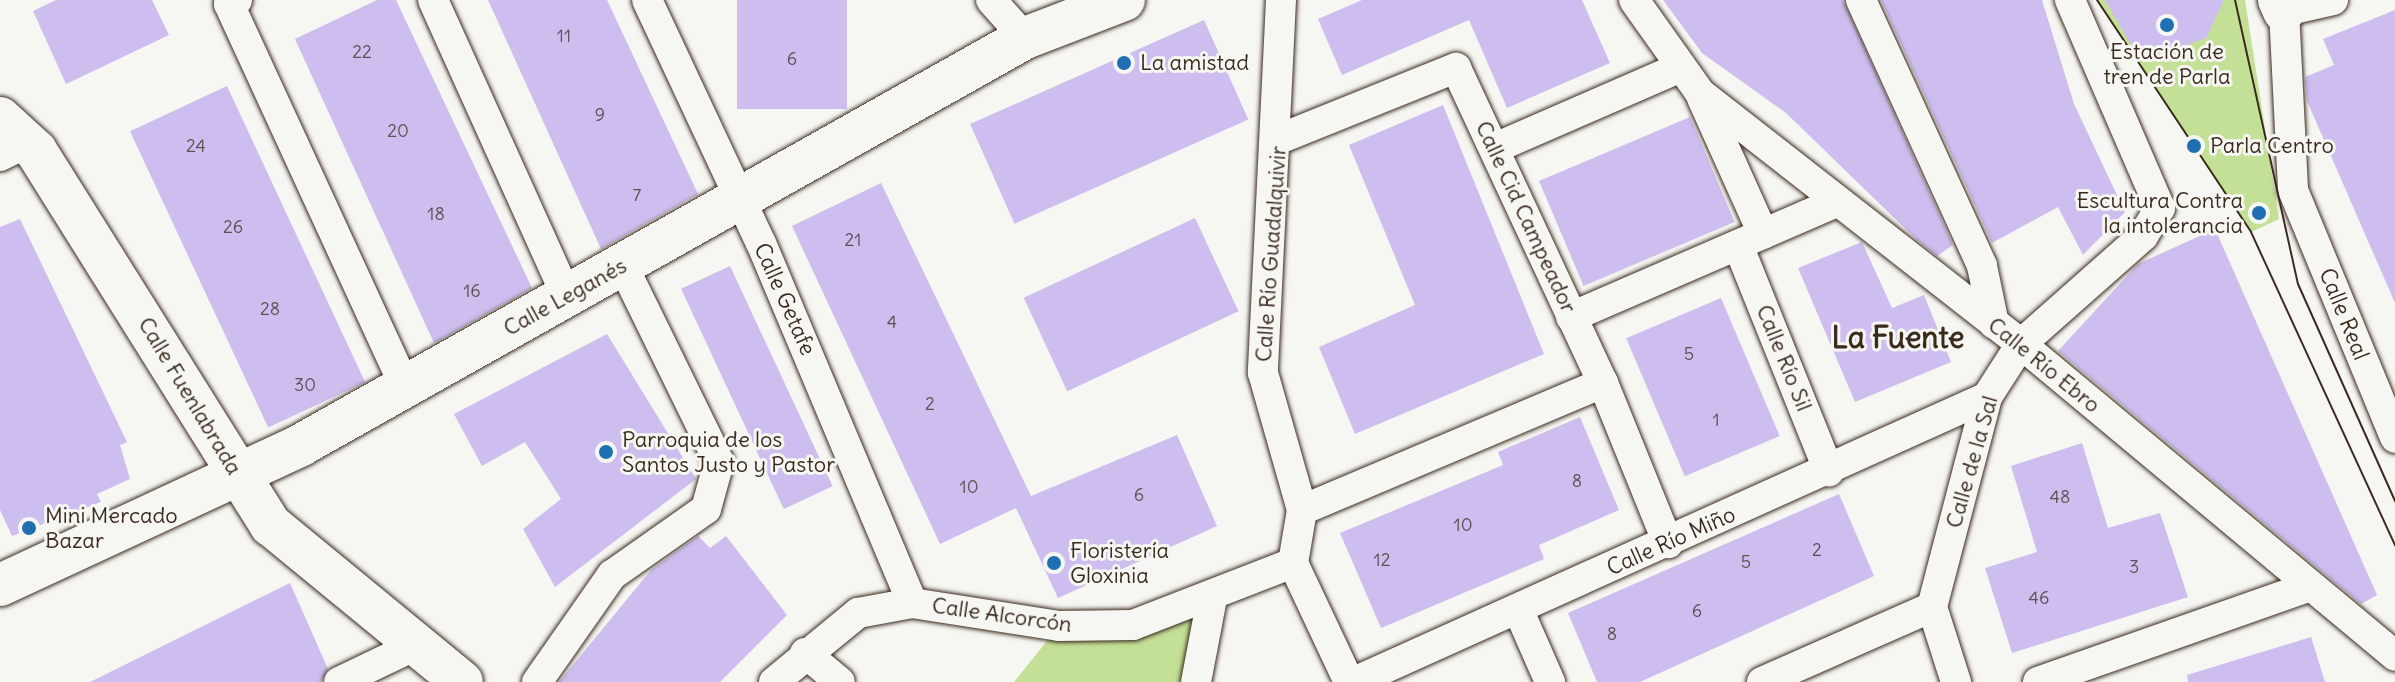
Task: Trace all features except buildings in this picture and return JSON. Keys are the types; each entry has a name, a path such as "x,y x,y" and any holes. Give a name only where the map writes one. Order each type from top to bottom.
{"street":[{"path":"433,0 566,295"},
{"name":"Calle Getafe","path":"647,0 741,204 912,603"},
{"path":"991,0 1025,38"},
{"name":"Calle Leganés","path":"0,585 237,474 405,387 622,264 741,204 1025,38 1124,0"},
{"name":"Calle Río Guadalquivir","path":"1281,0 1279,139 1263,373 1302,510 1293,563"},
{"name":"Calle Río Ebro","path":"1634,0 1679,68 1700,93 1834,203 2021,344 2395,656"},
{"path":"1861,0 1982,266 1994,324"},
{"name":"Calle de la Sal","path":"1932,607 1987,397 2021,344 2143,236 2160,208 2070,0"},
{"path":"2281,5 2333,0"},
{"path":"231,1 405,387"},
{"name":"Calle Real","path":"2281,5 2293,190 2395,438"},
{"name":"Calle Cid Campeador","path":"1279,139 1456,68 1603,383 1668,543"},
{"path":"1495,148 1679,68"},
{"name":"Calle Río Sil","path":"1700,93 1829,471"},
{"name":"Calle Fuenlabrada","path":"9,139 271,525 412,647 462,682"},
{"path":"1571,317 1834,203"},
{"path":"537,682 612,575 706,509 719,462 622,264"},
{"path":"1302,510 1603,383"},
{"name":"Calle Río Miño","path":"1351,682 1829,471 1987,397"},
{"path":"1293,563 1351,682"},
{"name":"Calle Alcorcón","path":"774,682 805,653 858,613 912,603 1059,626 1133,625 1212,598 1293,563"},
{"path":"2038,682 2310,586"},
{"path":"1196,682 1212,598"},
{"path":"1762,682 1932,607 1956,682"},
{"path":"1518,609 1550,682"},
{"path":"339,682 412,647"},
{"path":"805,653 840,682"}],"green space":[{"path":"2096,0 2245,0 2279,219 2251,232"},
{"path":"1212,598 1196,682 1014,682 1059,626"}],"tram line":[{"path":"2097,0 2251,232 2395,545"},
{"path":"2235,0 2298,284 2395,501"}],"place":[{"name":"Estación de tren de Parla","path":"2167,25"},
{"name":"La amistad","path":"1124,63"},
{"name":"Parla Centro","path":"2194,146"},
{"name":"Escultura Contra la intolerancia","path":"2259,213"},
{"name":"Parroquia de los Santos Justo y Pastor","path":"606,452"},
{"name":"Mini Mercado Bazar","path":"29,528"},
{"name":"Floristería Gloxinia","path":"1054,563"}],"district":[{"name":"La Fuente","path":"1898,337"}]}
